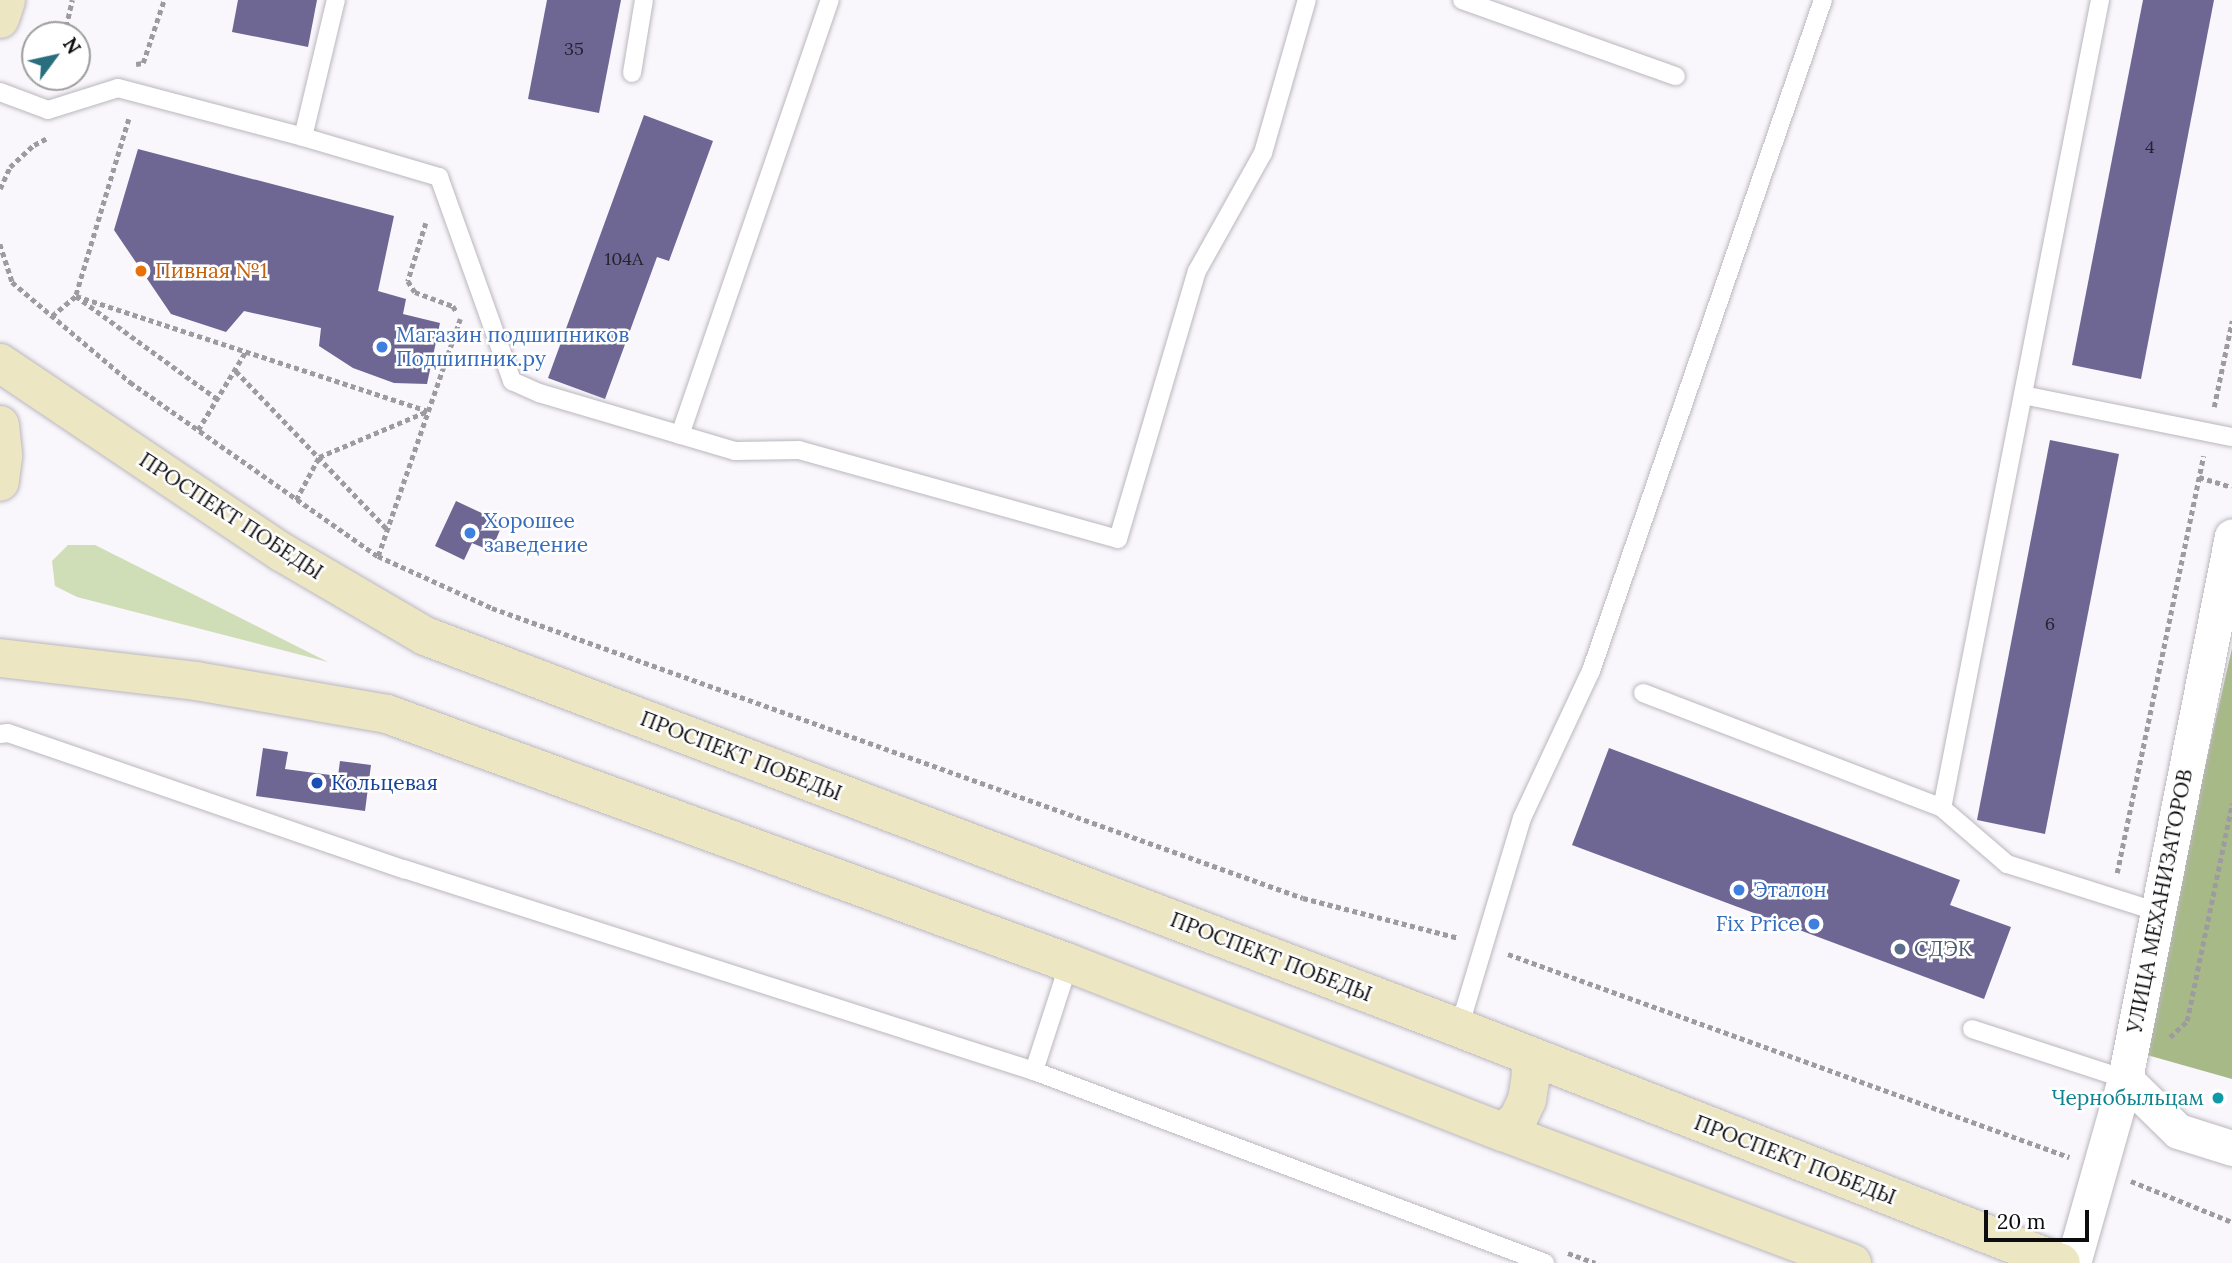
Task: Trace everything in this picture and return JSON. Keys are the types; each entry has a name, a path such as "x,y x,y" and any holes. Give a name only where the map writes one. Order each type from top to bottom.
{"main road":[{"path":"0,19 6,0"},
{"name":"ПРОСПЕКТ ПОБЕДЫ","path":"0,363 283,553 425,636 1459,1028 2061,1263"},
{"path":"0,425 3,456 0,482"},
{"path":"0,658 196,681 387,714 1069,963 1503,1132 1852,1263"},
{"path":"1503,1132 1518,1119 1527,1100 1531,1076 1530,1056"}],"street":[{"name":"УЛИЦА МЕХАНИЗАТОРОВ","path":"2073,1263 2125,1079 2232,536"},
{"path":"2125,1079 2178,1131 2232,1148"}],"lane":[{"path":"303,137 336,0"},
{"path":"632,73 644,0"},
{"path":"680,435 830,0"},
{"path":"0,92 48,110 118,88 303,137 439,177 512,381 539,393 734,452 799,450 1118,539 1198,271 1263,153 1307,0"},
{"path":"1462,0 1676,76"},
{"path":"1459,1028 1522,818 1591,671 1823,0"},
{"path":"1942,807 2100,0"},
{"path":"2023,395 2232,438"},
{"path":"1643,693 1942,807 2007,864 2158,912"},
{"path":"0,734 8,733 404,869 1034,1071 1545,1263"},
{"path":"1034,1071 1069,963"},
{"path":"1972,1029 2125,1079"}],"path":[{"path":"67,21 72,0"},
{"path":"143,63 163,0"},
{"path":"120,115 142,121"},
{"path":"52,316 76,296 129,117"},
{"path":"0,189 10,167 34,145 52,135"},
{"path":"378,556 460,319 453,306 415,292 408,281 429,211"},
{"path":"0,244 12,282 130,382 378,556 492,608 1290,893 1483,945 2081,1162"},
{"path":"76,296 428,411"},
{"path":"76,296 217,399"},
{"path":"2112,897 2232,321"},
{"path":"198,430 246,351"},
{"path":"236,371 387,529"},
{"path":"296,500 319,457 428,411"},
{"path":"2199,477 2232,487"},
{"path":"2125,1079 2187,1021 2232,804"},
{"path":"2130,1181 2232,1222"}],"green space":[{"path":"68,545 95,545 328,662 77,597 55,586 52,561"},
{"path":"2232,648 2232,1079 2140,1053"}],"building":[{"path":"238,0 317,0 308,47 232,32"},
{"path":"547,0 621,0 599,113 528,99"},
{"path":"2143,0 2214,0 2141,379 2072,365"},
{"path":"644,115 713,141 669,261 657,257 605,399 548,378"},
{"path":"138,149 394,216 378,291 406,299 403,314 440,323 427,384 394,383 353,368 319,346 321,328 244,311 226,332 171,314 114,230"},
{"path":"2050,440 2119,454 2045,834 1977,820"},
{"name":"Хорошее заведение","path":"456,501 503,523 491,551 472,543 464,560 435,546"},
{"path":"263,748 288,752 285,769 338,776 340,761 371,765 365,811 256,796"},
{"path":"1609,748 1960,880 1950,905 2011,927 1984,999 1572,845"}],"place":[{"name":"Пивная №1","path":"141,271"},
{"name":"Магазин подшипников Подшипник.ру","path":"382,347"},
{"name":"Хорошее заведение","path":"470,533"},
{"name":"Кольцевая","path":"317,783"},
{"name":"Эталон","path":"1739,890"},
{"name":"Fix Price","path":"1814,924"},
{"name":"СДЭК","path":"1900,949"},
{"name":"Чернобыльцам","path":"2218,1098"}]}
